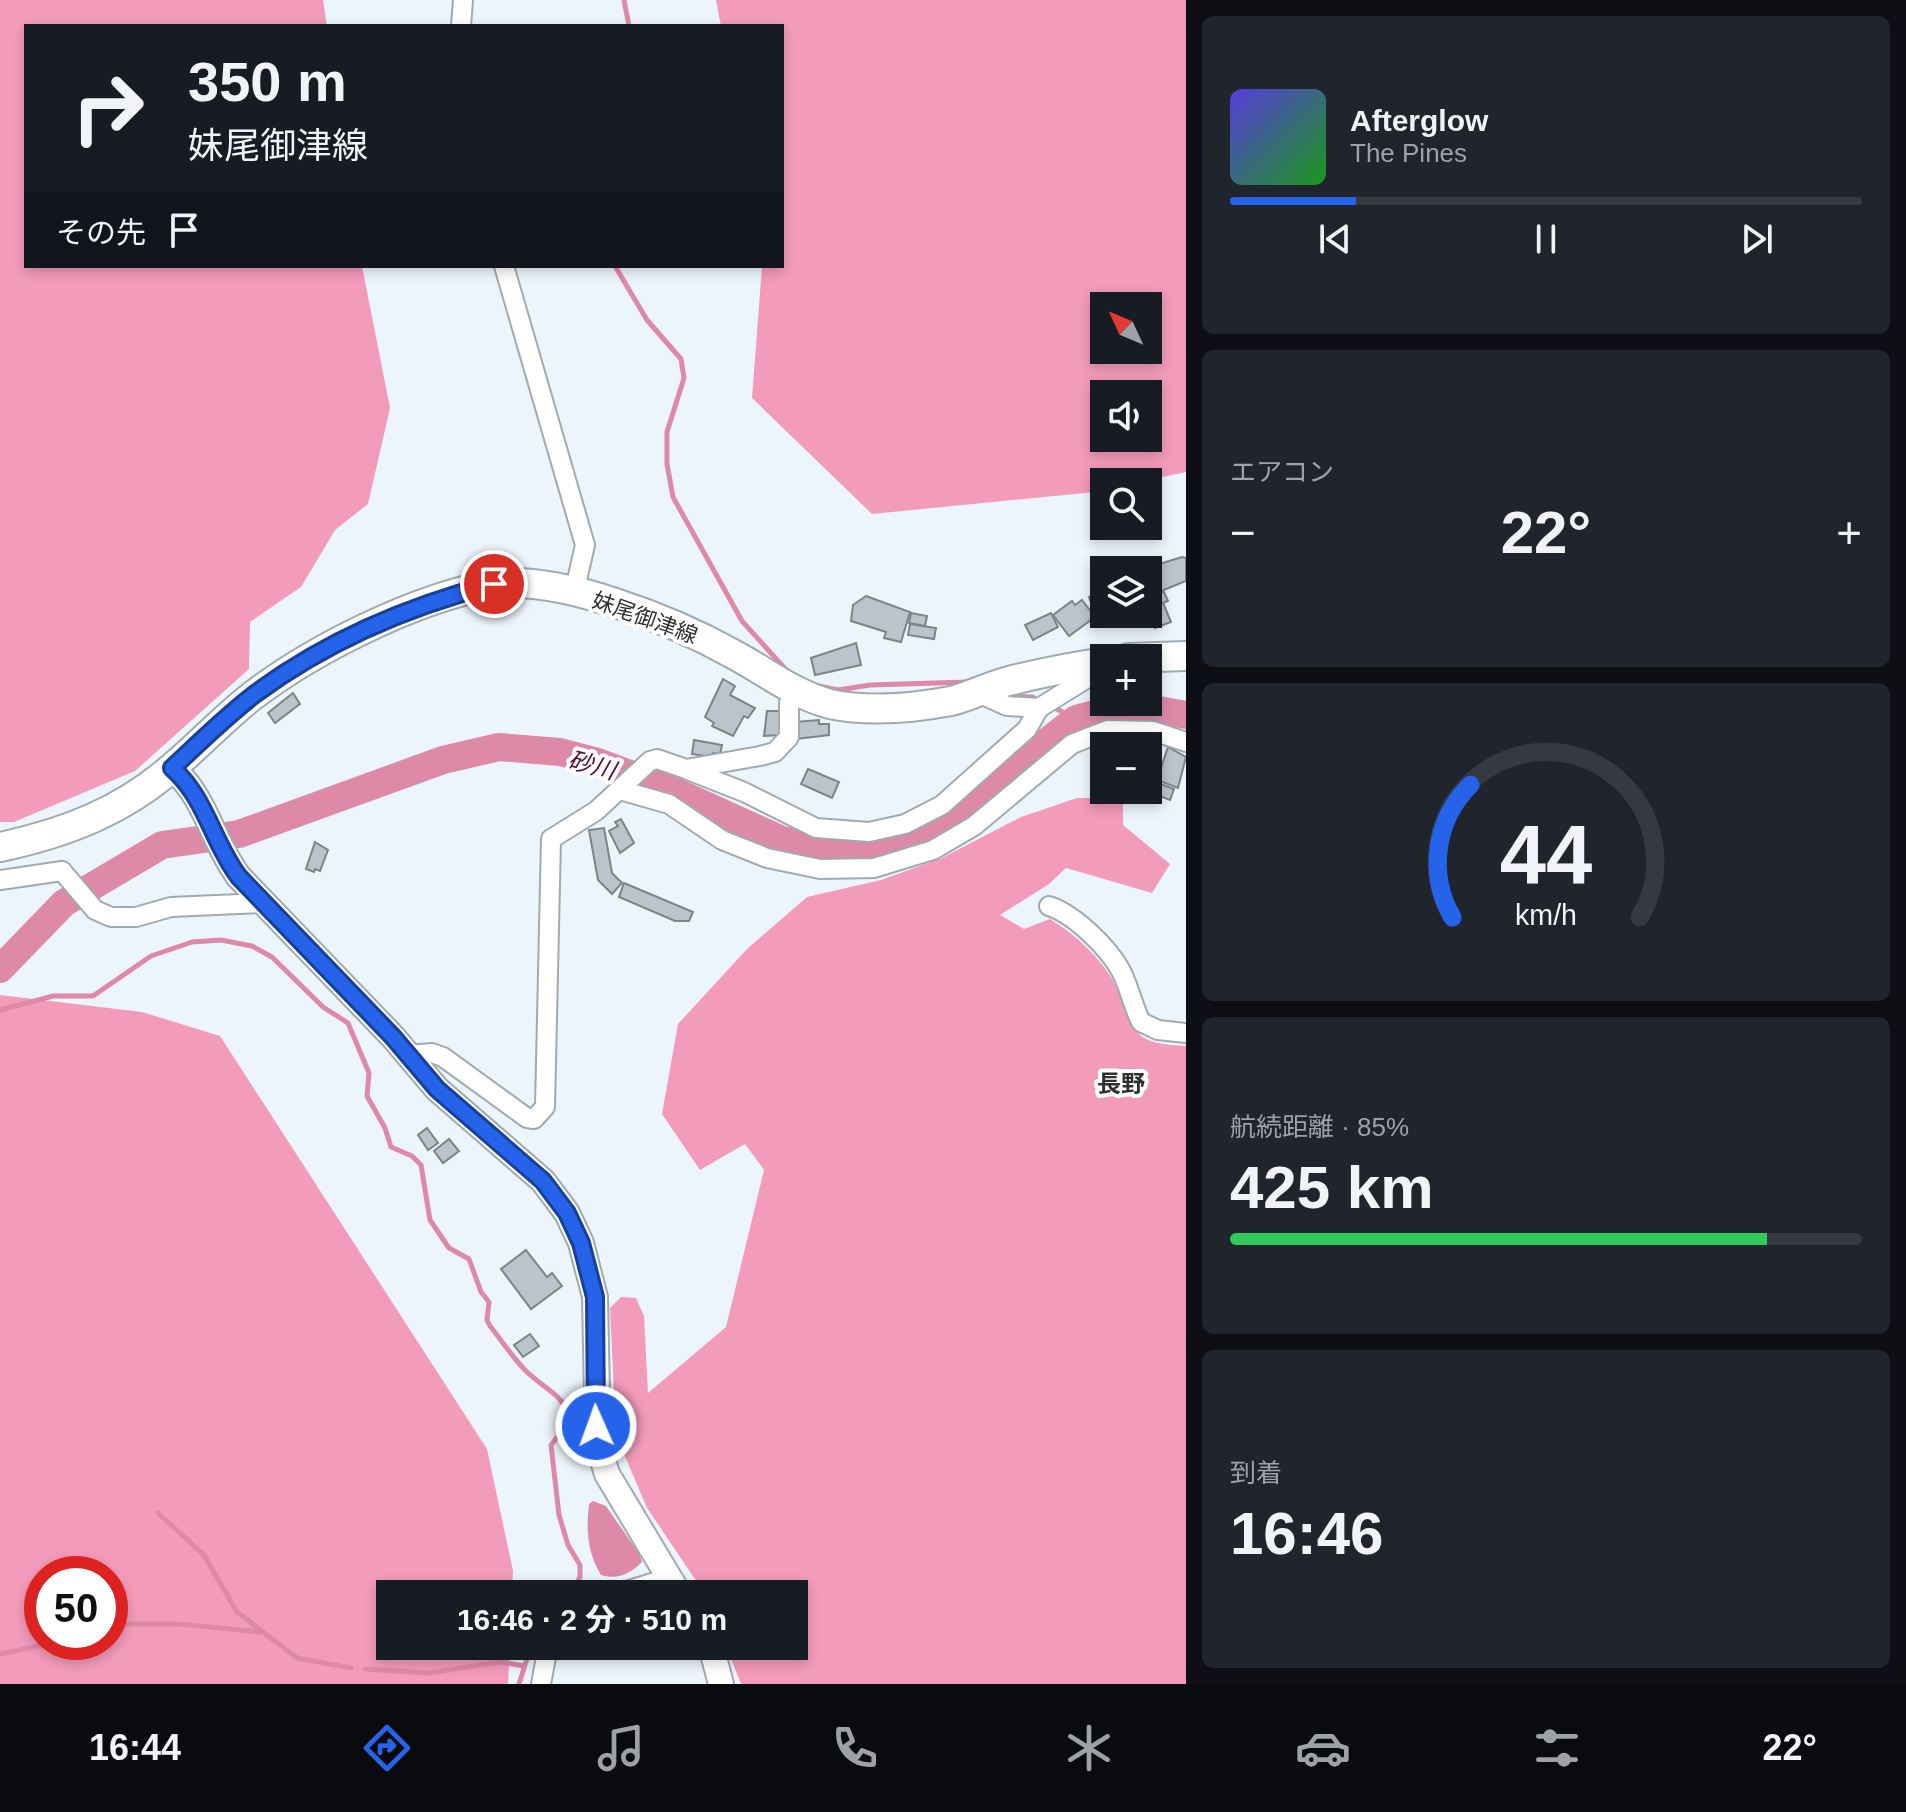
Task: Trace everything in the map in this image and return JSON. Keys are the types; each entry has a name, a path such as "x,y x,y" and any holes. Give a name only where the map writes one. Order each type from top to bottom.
{"main road":[{"name":"妹尾御津線","path":"0,847 90,822 134,798 234,711 274,680 322,651 424,603 494,584 574,593 615,602 672,623 794,689 832,704 899,708 953,700 1009,681 1090,665"},
{"name":"妹尾御津線","path":"1162,658 1186,656"},
{"path":"172,768 194,790 222,855 263,903 409,1055 437,1089 543,1181 567,1213 581,1243 595,1297 598,1444 607,1474 670,1580"},
{"path":"715,1660 721,1684"}],"street":[{"path":"461,24 463,0"},
{"path":"505,268 585,545 574,593"},
{"path":"409,1055 432,1053 443,1057 527,1118 534,1119 541,1114 545,1107 548,849 551,839 596,811 650,761 657,759 744,792 816,828 869,832 905,824 942,805 1027,729 1039,708 1090,676"},
{"path":"686,769 775,752 789,737 789,703 794,689"},
{"path":"976,692 1007,706 1039,708"},
{"path":"620,790 669,804 722,840 767,858 820,869 874,868 933,850 974,826 1072,744 1108,730 1153,731 1186,742"},
{"path":"0,880 62,871 79,893 102,914 123,918 171,907 263,903"},
{"path":"1049,906 1064,911 1088,931 1124,977 1141,1022 1158,1030 1186,1033"},
{"path":"541,1684 545,1660"}],"shaded area":[{"path":"0,0 323,0 327,24 24,24 24,268 362,268 390,408 368,504 335,530 301,587 250,622 249,669 135,771 14,822 0,822"},
{"path":"716,0 1186,0 1186,472 1162,477 1162,468 1090,468 1090,492 872,514 752,398 762,268 784,268 784,24 721,24"},
{"path":"1077,798 1090,798 1090,804 1123,804 1123,825 1170,864 1152,893 1066,868 1049,884 1000,915 1024,929 1050,919 1060,925 1087,947 1102,965 1115,984 1136,1031 1152,1041 1186,1046 1186,1684 741,1684 732,1660 808,1660 808,1580 696,1580 647,1508 616,1435 610,1308 621,1297 636,1298 644,1316 648,1393 726,1327 764,1170 745,1144 700,1170 662,1114 678,1024 747,949 807,897 881,880 942,858 1021,817"},
{"path":"0,995 142,1012 220,1036 487,1449 513,1580 376,1580 376,1660 509,1660 508,1684 0,1684"},
{"path":"593,1501 606,1506 640,1555 642,1562 628,1573 601,1575 596,1566 588,1532 589,1504"}],"building":[{"path":"1186,558 1186,581 1162,591 1162,563"},
{"path":"1162,592 1168,601 1163,603 1171,622 1162,625"},
{"path":"866,596 910,612 901,642 884,638 886,632 851,621 853,605"},
{"path":"1082,600 1090,610 1090,621 1069,636 1053,615 1072,601 1075,605"},
{"path":"911,613 927,616 925,626 909,623"},
{"path":"1051,613 1058,627 1033,640 1025,625"},
{"path":"910,624 936,628 934,639 908,635"},
{"path":"856,643 861,665 815,675 811,658"},
{"path":"723,679 735,686 730,695 755,708 748,718 744,716 733,736 712,726 714,723 705,717"},
{"path":"293,693 300,704 275,723 268,713"},
{"path":"767,711 782,711 782,735 764,736"},
{"path":"819,720 819,724 829,724 829,735 797,739 796,722"},
{"path":"694,740 722,745 720,754 713,753 712,757 692,754"},
{"path":"1168,747 1186,757 1178,788 1162,782 1162,765"},
{"path":"808,769 839,782 832,798 801,784"},
{"path":"1162,784 1174,789 1170,800 1162,797"},
{"path":"621,819 634,843 620,853 609,831 618,826 615,822"},
{"path":"604,828 612,873 622,883 612,894 598,880 589,830"},
{"path":"315,842 328,850 320,871 315,869 314,872 306,869"},
{"path":"624,883 693,912 689,921 675,921 619,897"},
{"path":"427,1128 438,1143 428,1150 418,1135"},
{"path":"449,1139 459,1151 443,1163 434,1151"},
{"path":"526,1250 547,1277 552,1273 562,1286 531,1309 501,1269"},
{"path":"530,1334 539,1346 523,1357 514,1345"}],"waterway":[{"path":"624,0 629,24"},
{"path":"616,268 647,320 681,359 684,378 667,432 667,464 673,497 742,621 788,672"},
{"path":"819,686 838,690 870,685 968,682"},
{"path":"1001,696 1032,697 1042,702"},
{"path":"1051,706 1076,719"},
{"name":"砂川","path":"0,969 64,903 162,845 239,834 443,760 499,747 560,752 598,762 672,790 782,840 841,850 888,845 934,829 1076,719 1113,709 1142,707 1186,715"},
{"path":"0,1010 53,996 93,996 151,956 192,942 221,940 252,946 272,957 323,1007 348,1023 369,1073 367,1096 385,1128 391,1147 412,1156 421,1165 430,1220 449,1248 469,1259 481,1292 489,1302 487,1320 490,1326 521,1366 554,1394 565,1409 566,1419 551,1445 559,1515 568,1545 580,1565 578,1580"},
{"path":"158,1513 204,1555 237,1612 297,1658 351,1668"},
{"path":"128,1624 178,1624 260,1632"},
{"path":"0,1654 24,1649"},
{"path":"519,1684 527,1660"},
{"path":"365,1669 429,1673 501,1662 524,1666"}],"district":[{"name":"長野","path":"1121,1083"}],"route":[{"path":"494,584 424,603 322,651 254,695 172,768 201,801 222,855 239,877 393,1037 437,1089 543,1181 567,1213 581,1243 595,1297 596,1426"}]}
